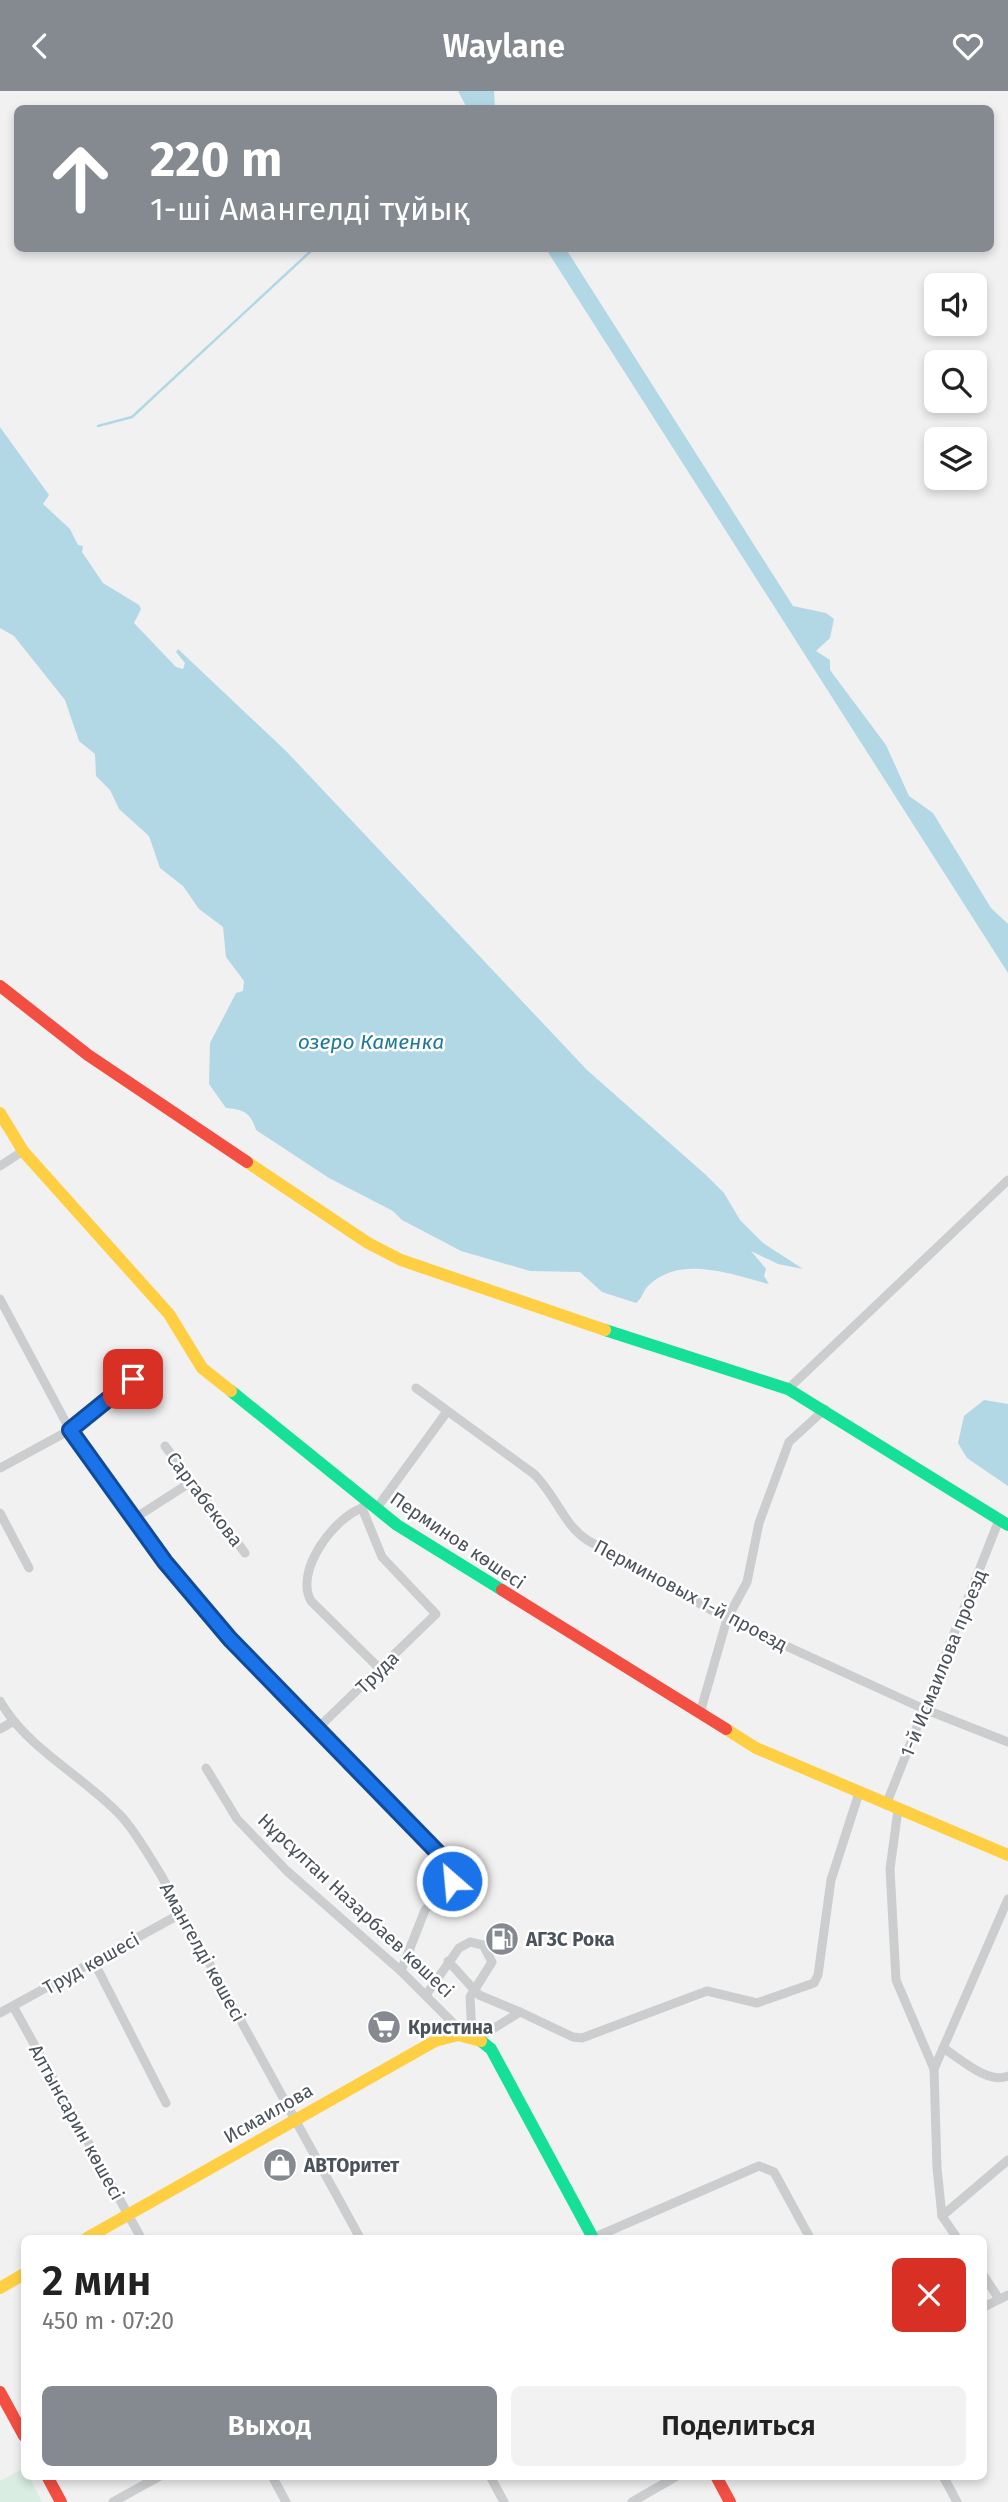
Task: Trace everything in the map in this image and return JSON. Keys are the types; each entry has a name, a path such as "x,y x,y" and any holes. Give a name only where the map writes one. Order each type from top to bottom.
{"main road":[{"path":"0,986 88,1055 237,1158 384,1252 516,1301 788,1389 825,1409 1003,1523"},
{"name":"Перминов көшесі","path":"0,1113 23,1151 169,1314 206,1373 368,1506 526,1608 756,1748 1008,1855"},
{"name":"Исмаилова","path":"92,2235 435,2041 471,2035"},
{"name":"Нұрсұлтан Назарбаев көшесі","path":"471,2035 491,2049 591,2235"},
{"path":"0,2288 21,2276"},
{"path":"0,2392 21,2430"},
{"path":"49,2480 61,2502"},
{"path":"718,2480 730,2502"}],"street":[{"path":"0,1166 23,1151"},
{"path":"788,1389 1008,1180"},
{"path":"0,1299 70,1430 165,1562 230,1639 452,1870 449,1888 425,1910 401,1971"},
{"path":"0,1468 70,1430 133,1379"},
{"name":"Перминовых 1-й проезд","path":"416,1388 446,1413 534,1474 547,1487 579,1535 727,1619 924,1709 1008,1742"},
{"path":"700,1713 727,1619 747,1582 759,1523 789,1442 825,1409"},
{"path":"380,1669 312,1601 307,1589 308,1577 326,1537 345,1515 368,1506 446,1413"},
{"name":"Саргабекова","path":"164,1446 245,1553"},
{"path":"135,1518 191,1482"},
{"name":"Труда","path":"318,1728 436,1614 382,1557 368,1506"},
{"path":"0,1513 29,1568"},
{"name":"1-й Исмаилова проезд","path":"934,2069 896,1980 890,1869 892,1808 924,1709 1003,1523"},
{"name":"Амангелді көшесі","path":"0,1701 12,1722 122,1818 182,1913 358,2235"},
{"path":"0,1729 12,1722"},
{"name":"Нұрсұлтан Назарбаев көшесі","path":"206,1768 237,1819 287,1871 471,2035"},
{"path":"448,1961 472,1989 486,2000 520,2012 573,2037 582,2038 707,1991 757,2003 816,1980 831,1879 859,1793"},
{"path":"955,2235 942,2216 937,2168 934,2069 1008,1899"},
{"name":"Труд көшесі","path":"0,2013 182,1913"},
{"path":"426,1995 448,1961 459,1948 470,1942 483,1945 488,1950 490,1969 472,1989 469,2004 471,2035 520,2012"},
{"path":"94,1962 166,2103"},
{"name":"Алтынсарин көшесі","path":"13,2006 139,2235"},
{"path":"943,2048 987,2075 1000,2078 1008,2076"},
{"path":"942,2216 1008,2160"},
{"path":"600,2235 755,2166 774,2172 808,2235"},
{"path":"987,2279 1004,2297 987,2306"},
{"path":"113,2502 153,2480"},
{"path":"274,2480 286,2502"},
{"path":"492,2480 504,2502"},
{"path":"632,2502 670,2480"},
{"path":"945,2480 957,2502"}],"green space":[{"path":"21,2470 21,2480 31,2480 42,2502 0,2502 0,2481"}],"water":[{"path":"458,91 494,91 495,105 465,105"},
{"path":"548,252 568,252 793,606 826,613 834,619 830,638 816,651 830,660 830,670 886,745 909,796 933,813 991,908 1008,924 1008,973"},
{"name":"озеро Каменка","path":"0,427 49,495 43,504 70,529 78,545 83,546 82,552 103,583 139,605 141,609 134,623 176,667 183,669 185,663 176,652 178,649 287,752 587,1070 706,1175 724,1193 740,1220 763,1243 803,1269 778,1264 751,1251 766,1269 764,1276 769,1284 708,1269 676,1271 649,1285 636,1303 602,1292 580,1272 530,1271 461,1251 329,1178 256,1130 246,1113 226,1108 209,1084 210,1043 236,993 243,991 244,981 226,957 223,927 199,909 183,886 160,868 149,836 119,809 110,790 96,776 95,754 79,741 65,700 14,636 0,628"},
{"path":"984,1400 1008,1404 1008,1486 967,1458 958,1443 964,1416"}],"waterway":[{"path":"98,426 132,417 310,252"}],"traffic: fast":[{"path":"605,1330 788,1389 1008,1525"},
{"path":"231,1391 397,1525 502,1590"},
{"path":"481,2041 491,2049 591,2235"}],"traffic: slow":[{"path":"0,1113 23,1151 169,1314 202,1368 231,1391"},
{"path":"247,1162 368,1243 401,1260 605,1330"},
{"path":"726,1729 756,1748 1008,1855"},
{"path":"92,2235 435,2041 458,2035 481,2041"},
{"path":"0,2288 21,2276"}],"traffic: jam":[{"path":"0,986 88,1055 247,1162"},
{"path":"502,1590 726,1729"},
{"path":"0,2392 21,2430"},
{"path":"49,2480 61,2502"},
{"path":"718,2480 730,2502"}],"place":[{"name":"АГЗС Рока","path":"502,1939"},
{"name":"Кристина","path":"384,2027"},
{"name":"АВТОритет","path":"280,2165"}],"route":[{"path":"133,1379 70,1430 165,1562 230,1639 448,1863 452,1870 452,1881"}]}
